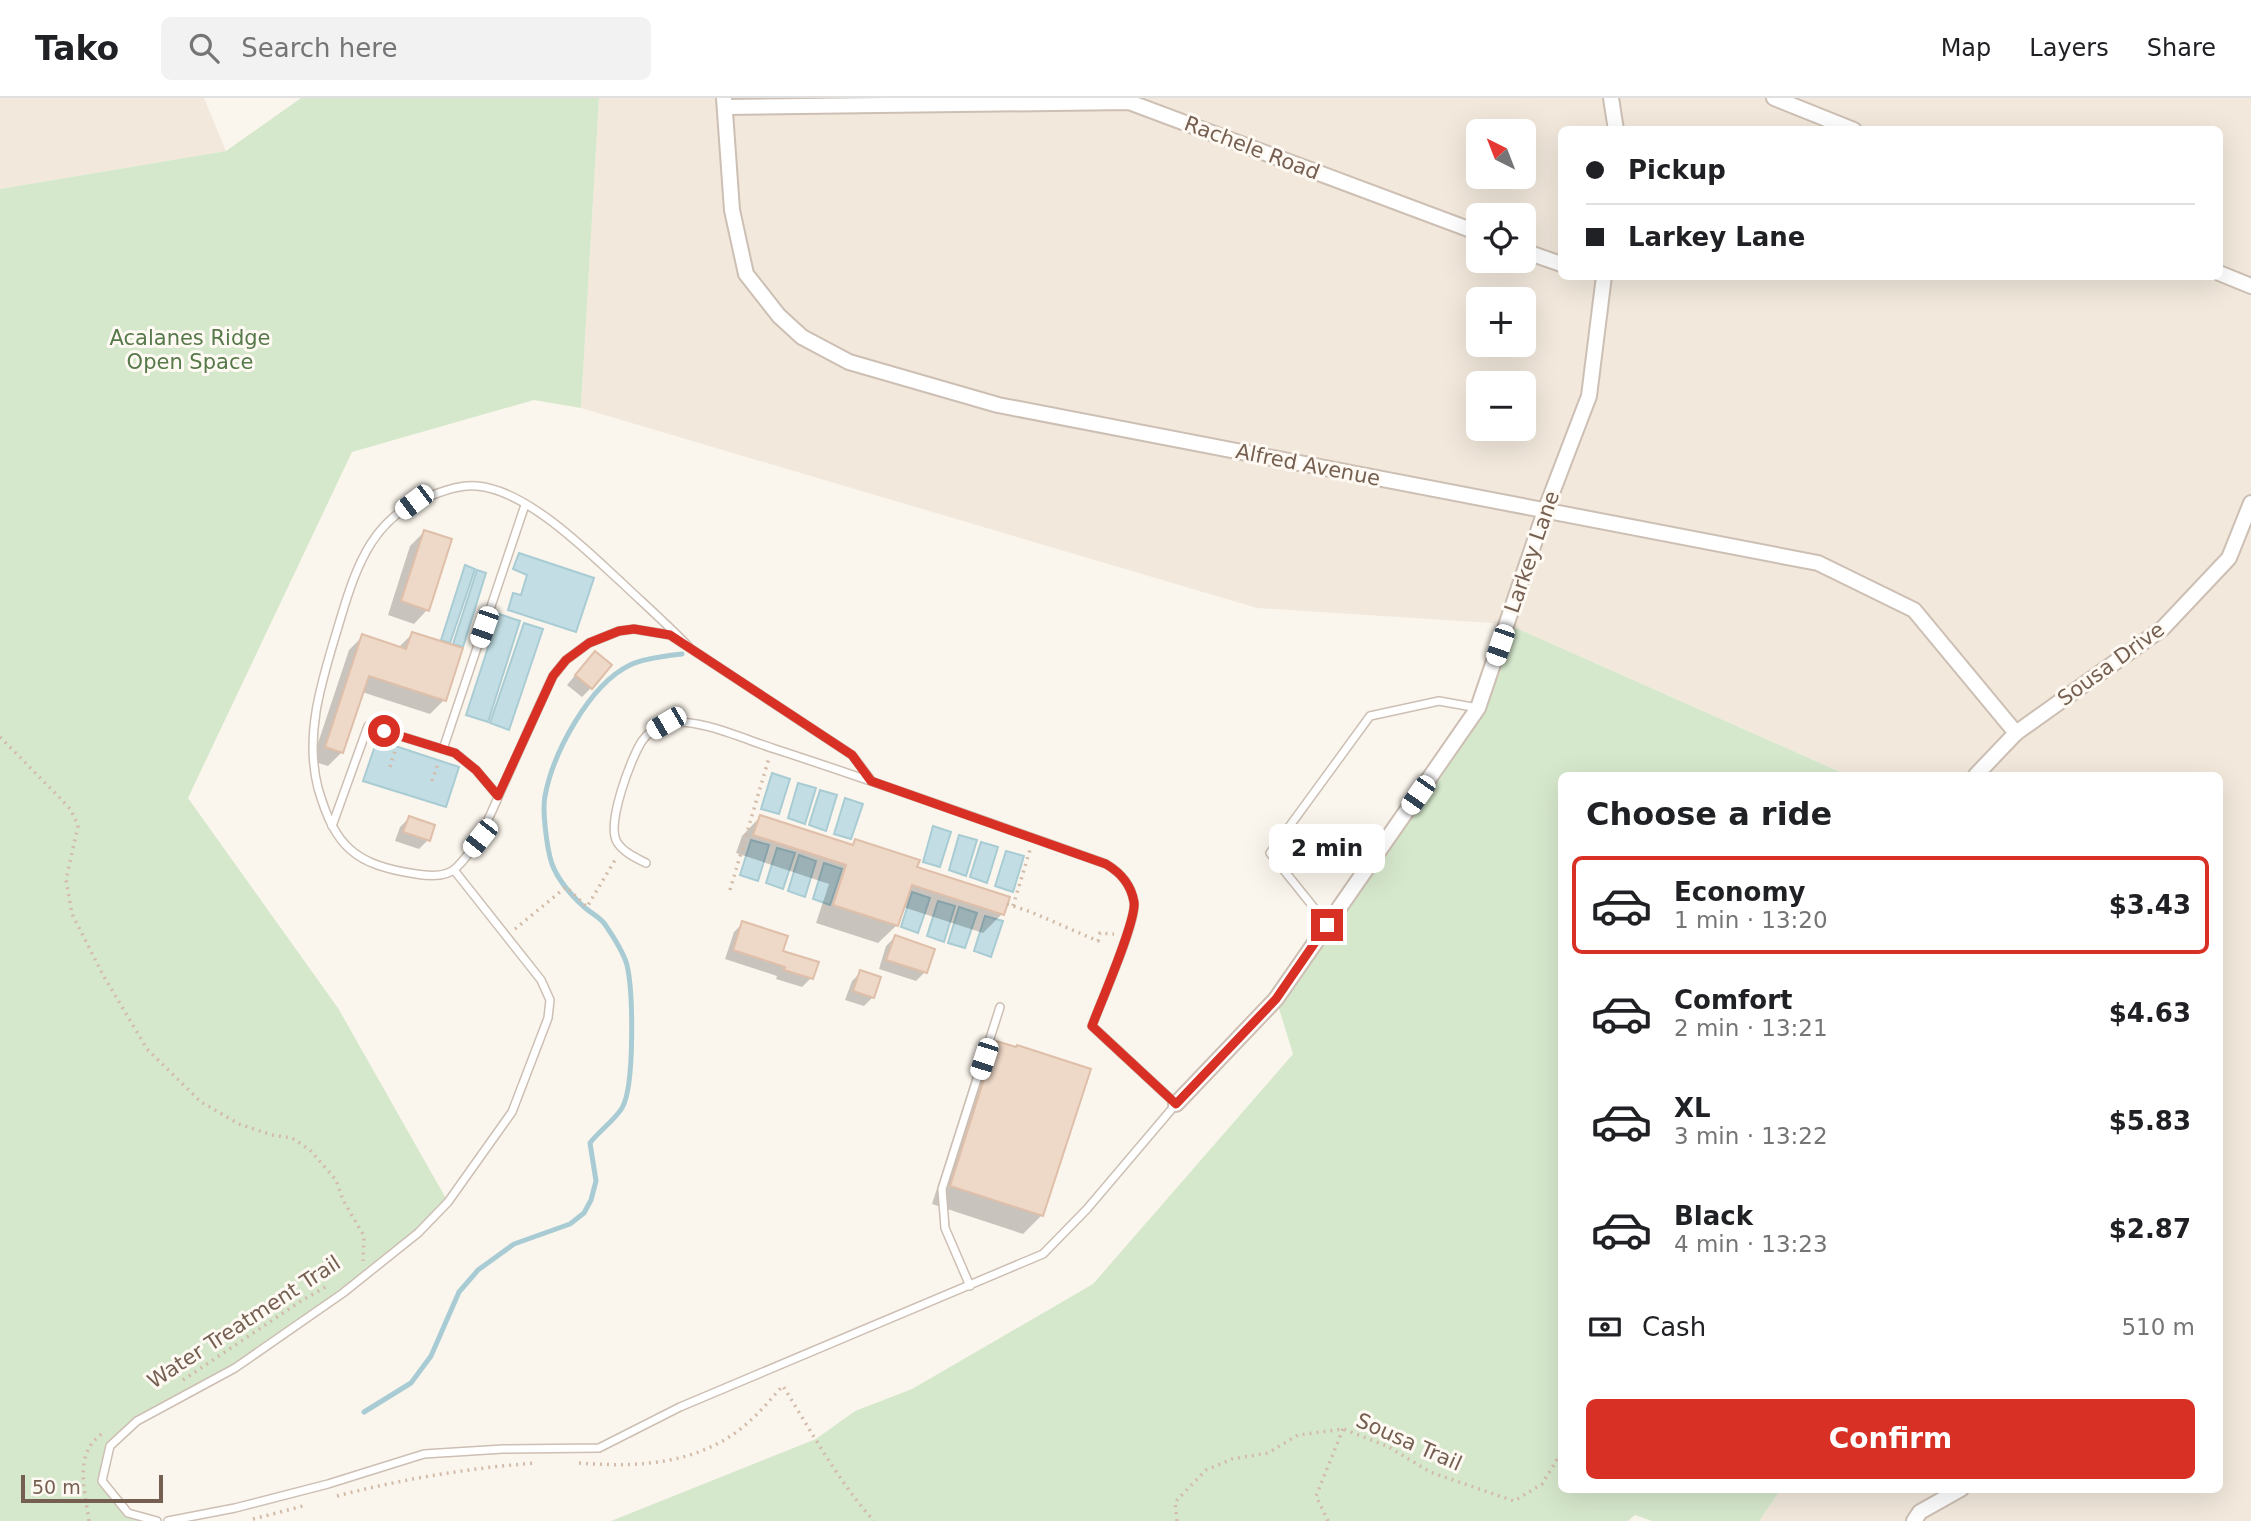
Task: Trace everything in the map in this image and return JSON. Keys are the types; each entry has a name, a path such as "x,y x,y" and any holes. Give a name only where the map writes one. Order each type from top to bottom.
{"street":[{"path":"1611,98 1615,126"},
{"path":"1774,98 1844,126"},
{"name":"Rachele Road","path":"725,102 1130,100 1466,228"},
{"name":"Alfred Avenue","path":"725,102 732,210 746,274 779,316 802,337 849,362 998,405 1818,563 1914,610 2016,733"},
{"path":"1536,255 1558,263"},
{"path":"2223,275 2251,286"},
{"name":"Larkey Lane","path":"1176,1104 1276,999 1478,708 1545,511 1589,396 1600,280"},
{"name":"Sousa Drive","path":"1979,772 2016,733 2163,628 2229,558 2251,503"},
{"path":"1914,1521 1920,1512 1954,1493"}],"lane":[{"path":"689,647 568,534 506,494 476,485 445,491 414,502 386,522 365,551 351,585 320,689 311,749 318,787 332,827 356,856 382,869 431,877 454,870 480,838 553,676 566,660 589,643 619,631 634,629 670,635 689,647 852,755 871,781"},
{"path":"443,749 525,505"},
{"path":"1327,925 1270,853 1370,716 1439,701 1478,708"},
{"path":"168,1521 235,1508 328,1484 424,1454 503,1449 599,1448 680,1407 1043,1254 1087,1209 1176,1104 1092,1026 1127,935 1135,905 1122,874 1106,864 771,748 696,724 666,723 652,731 641,743 615,809 613,825 616,841 631,856 646,863"},
{"path":"332,827 368,726 455,753 476,770 498,796"},
{"path":"157,1521 128,1513 102,1481 110,1446 137,1421 235,1368 343,1293 418,1233 448,1202 512,1112 548,1018 550,1000 541,980 454,870"},
{"path":"970,1286 945,1228 942,1189 1000,1007"}],"path":[{"path":"390,767 400,735"},
{"name":"Water Treatment Trail","path":"0,737 71,810 78,826 66,880 72,914 103,975 147,1049 201,1102 239,1124 272,1135 292,1138 310,1150 336,1180 343,1200 364,1236 363,1262"},
{"path":"730,890 771,748"},
{"path":"432,781 443,749"},
{"path":"1013,906 1034,838"},
{"path":"505,937 566,887 587,907 622,847"},
{"path":"1007,904 1098,941 1100,933 1127,935"},
{"name":"Water Treatment Trail","path":"176,1384 301,1301 333,1283"},
{"path":"574,1462 643,1464 681,1460 720,1443 752,1420 783,1385 816,1439 874,1521"},
{"path":"1328,1521 1316,1496 1343,1429"},
{"name":"Sousa Trail","path":"1177,1521 1175,1502 1206,1470 1232,1460 1268,1453 1298,1435 1343,1429 1387,1446 1430,1472 1514,1501 1542,1484 1558,1457"},
{"path":"89,1521 82,1466 97,1437 108,1430"},
{"path":"334,1497 484,1467 536,1463"},
{"path":"251,1519 311,1504"}],"shaded area":[{"path":"0,98 204,98 226,151 0,189"},
{"path":"599,98 2251,98 2251,1521 1759,1521 1778,1493 2223,1493 2223,772 1840,772 1507,624 1257,608 581,408"}],"green space":[{"name":"Acalanes Ridge Open Space","path":"301,98 599,98 581,408 534,400 352,452 188,798 338,1008 448,1202 418,1233 235,1368 137,1421 110,1446 102,1482 128,1513 157,1521 0,1521 0,189 226,151"},
{"path":"1507,624 1840,772 1558,772 1558,1493 1778,1493 1759,1521 1652,1521 1635,1515 1628,1521 611,1521 816,1439 855,1411 912,1389 1093,1284 1293,1054 1276,999 1478,708"}],"water":[{"path":"519,553 594,578 576,632 508,610 513,593 521,595 527,575 513,569"},
{"path":"465,565 475,569 450,643 441,640"},
{"path":"477,570 486,573 463,647 453,644"},
{"path":"499,614 520,621 488,722 466,715"},
{"path":"524,623 543,629 509,730 490,723"},
{"path":"377,740 459,767 446,807 363,781"},
{"path":"772,773 790,779 779,814 761,809"},
{"path":"798,783 816,788 805,824 788,818"},
{"path":"820,790 837,795 826,831 809,825"},
{"path":"845,798 863,804 851,839 834,834"},
{"path":"933,826 951,832 940,867 923,862"},
{"path":"959,835 977,840 966,876 949,870"},
{"path":"751,840 769,845 758,881 740,875"},
{"path":"981,842 998,847 987,883 970,877"},
{"path":"777,848 795,853 783,889 766,883"},
{"path":"1006,851 1024,856 1013,892 995,886"},
{"path":"799,855 816,861 805,897 788,891"},
{"path":"824,863 842,869 830,905 813,899"},
{"path":"912,892 930,898 918,933 901,927"},
{"path":"938,901 955,906 944,942 927,936"},
{"path":"959,907 977,913 965,948 948,943"},
{"path":"985,916 1003,921 991,957 974,951"}],"building":[{"path":"424,530 452,539 429,611 401,601"},
{"path":"412,632 463,648 446,701 369,676 343,753 325,747 362,634 406,649"},
{"path":"595,651 612,665 592,689 575,675"},
{"path":"760,815 853,845 855,839 920,860 917,867 1010,897 1004,915 912,885 898,926 833,905 846,865 753,835"},
{"path":"409,816 435,825 430,841 403,832"},
{"path":"742,921 788,936 783,951 819,962 813,979 733,950"},
{"path":"895,935 935,949 927,973 886,960"},
{"path":"860,970 881,977 874,998 853,991"},
{"path":"996,1041 1016,1047 1017,1045 1091,1069 1043,1216 950,1186"}],"waterway":[{"path":"364,1412 411,1383 431,1356 459,1292 478,1270 514,1244 570,1224 584,1213 591,1200 596,1181 590,1143 622,1108 629,1080 632,1038 629,978 623,954 604,923 574,897 555,870 546,830 545,796 565,741 587,704 601,688 630,665 682,654"}],"route":[{"path":"384,731 455,753 476,770 498,796 553,676 566,660 589,643 619,631 634,629 670,635 852,755 871,781 1106,864 1122,874 1135,905 1092,1026 1176,1104 1276,999 1327,925"}]}
